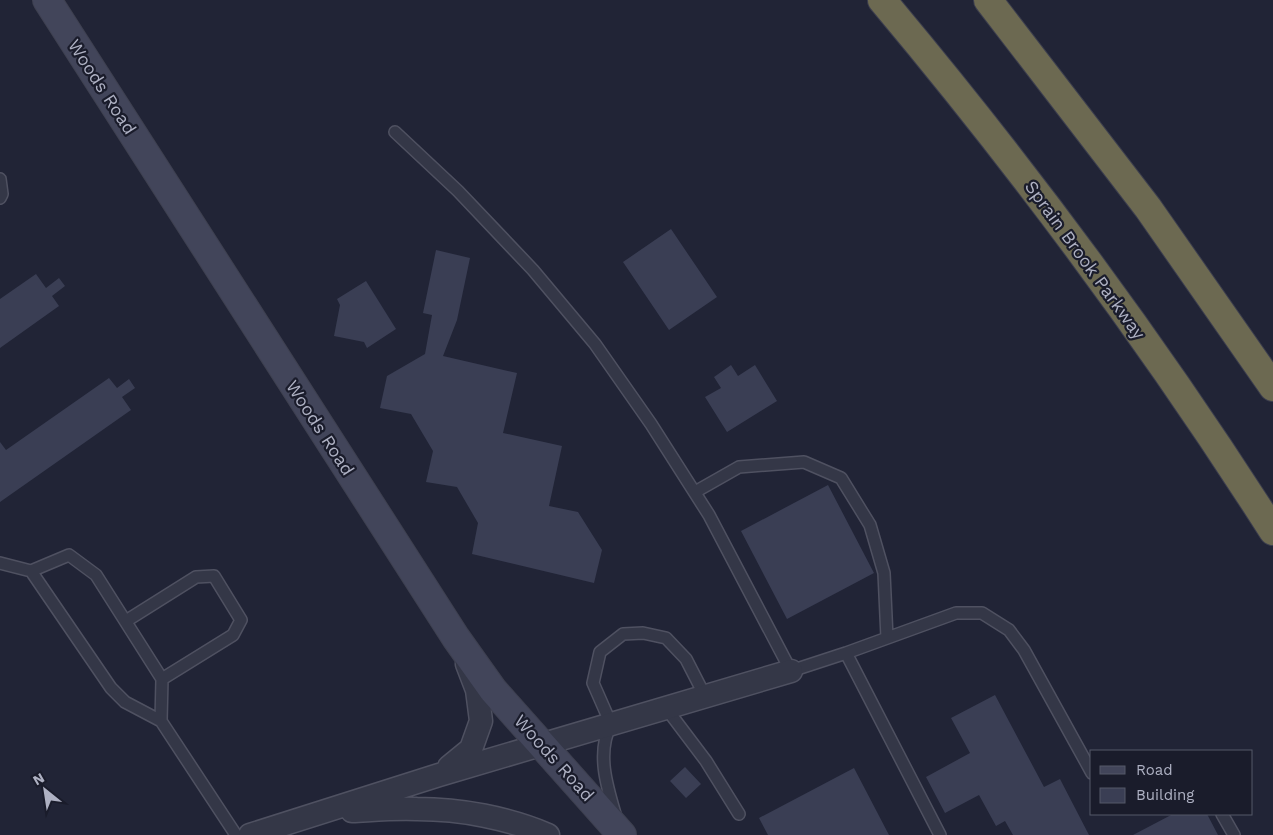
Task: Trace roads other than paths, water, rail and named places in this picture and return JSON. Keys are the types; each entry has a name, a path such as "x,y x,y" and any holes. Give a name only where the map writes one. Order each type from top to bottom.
{"highway":[{"name":"Sprain Brook Parkway","path":"882,0 991,135 1088,262 1180,391 1273,531"},
{"path":"988,0 1148,208 1273,387"}],"street":[{"name":"Woods Road","path":"47,0 456,638 493,690 622,835"},
{"path":"439,775 471,749 481,721 477,690 456,638"},
{"path":"250,835 439,775 791,670"},
{"path":"323,812 418,809 475,814 537,830 548,835"}],"lane":[{"path":"395,132 458,191 533,270 595,344 651,424 709,514 791,670 846,653 956,613 982,612 1009,630 1024,650 1090,768"},
{"path":"0,179 2,194 0,198"},
{"path":"695,492 739,467 804,462 841,478 870,525 884,573 888,638"},
{"path":"0,563 31,571 69,555 96,575 162,679 161,722"},
{"path":"31,571 112,688 124,702 161,722 236,835"},
{"path":"126,622 196,577 214,576 241,620 233,635 162,679"},
{"path":"622,835 610,798 603,760 603,745 611,724 593,683 600,652 623,634 643,633 666,638 686,659 706,696"},
{"path":"846,653 940,835"},
{"path":"666,708 701,754 739,814"},
{"path":"1223,815 1234,835"}]}
